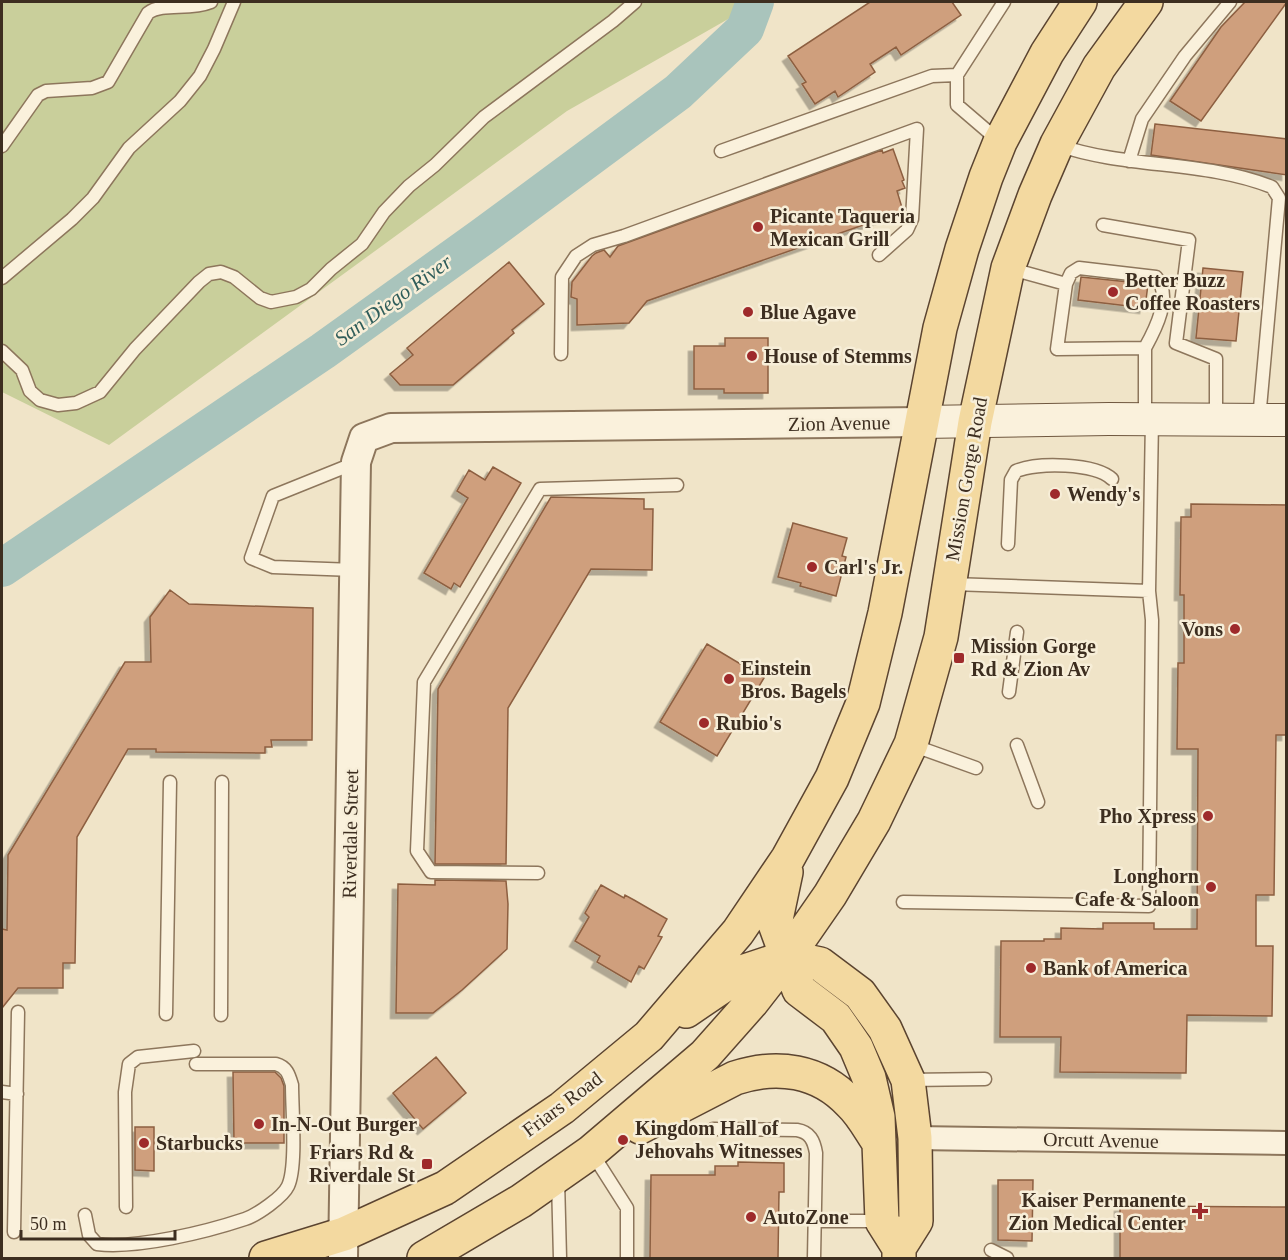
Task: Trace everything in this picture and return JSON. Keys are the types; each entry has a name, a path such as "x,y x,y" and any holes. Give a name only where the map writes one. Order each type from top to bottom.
{"main road":[{"path":"899,1253 882,1221 878,1117 869,1078 856,1047 836,1018 799,990 775,924 788,858 832,778 863,703 885,613 940,328 962,249 1000,142 1047,53 1080,2"},
{"name":"Mission Gorge Road","path":"787,957 830,895 869,830 911,744 941,637 975,422 1008,268 1057,144 1099,67 1146,2"},
{"name":"Zion Avenue","path":"922,422 1273,420"},
{"name":"Friars Road","path":"266,1258 344,1246 445,1188 562,1108 649,1036 738,932 788,858"},
{"path":"424,1258 521,1202 591,1152 705,1055 752,1002 787,957"},
{"path":"649,1036 745,971 787,957 820,964 860,994 885,1029 908,1080 915,1138 916,1221 899,1253"},
{"path":"591,1152 735,1078 751,1072 783,1070 800,1072 836,1090 851,1103 879,1142"}],"street":[{"name":"Zion Avenue","path":"391,429 922,422"},
{"name":"Riverdale Street","path":"344,1246 356,462 364,438 391,429"},
{"name":"Orcutt Avenue","path":"915,1138 1287,1143"}],"lane":[{"path":"2,146 38,95 46,91 92,88 108,82 148,13 160,7 192,8 211,2"},
{"path":"2,278 72,219 93,198 129,147 180,101 200,76 234,2"},
{"path":"2,351 22,370 30,392 40,400 58,405 76,404 100,392 135,349 209,274 221,272 234,276 260,298 271,302 296,297 311,289 362,244 384,212 484,117 613,21 634,2"},
{"path":"1000,142 957,105 957,75 1004,2"},
{"path":"1129,161 1142,119 1185,56 1230,2"},
{"path":"721,151 932,76 957,75"},
{"path":"561,354 562,277 576,256 593,245 917,129 912,219 907,230 879,255"},
{"path":"1057,144 1077,152 1230,175 1272,187 1279,198 1273,420"},
{"path":"1103,225 1189,240 1176,343 1216,359 1216,420"},
{"path":"1008,268 1066,284"},
{"path":"903,902 1149,906 1152,620 1149,591 1148,419 1145,348 1158,325 1163,290 1156,277 1078,268 1071,273 1066,284 1057,349 1145,348"},
{"path":"354,570 273,567 251,558 273,496 356,462"},
{"path":"1008,544 1011,480 1016,471 1028,466 1067,467 1096,470 1106,473 1112,479"},
{"path":"538,873 431,872 417,851 424,682 540,489 677,485"},
{"path":"948,584 1149,591"},
{"path":"1009,692 1017,632"},
{"path":"911,744 976,768"},
{"path":"1017,745 1038,802"},
{"path":"166,1014 170,782"},
{"path":"221,1015 222,782"},
{"path":"14,1232 18,1012"},
{"path":"85,1215 89,1235 97,1244 114,1246 172,1238 248,1219 278,1199 288,1186 292,1164 292,1085 289,1074 282,1066 276,1064 195,1058 138,1057 129,1064 125,1092 126,1207"},
{"path":"908,1080 985,1079"},
{"path":"2,1092 17,1094"},
{"path":"713,1130 797,1130 807,1133 814,1144 816,1153 814,1258"},
{"path":"591,1152 627,1208 627,1258"},
{"path":"558,1175 560,1258"},
{"path":"814,1221 882,1221"},
{"path":"991,1250 1007,1258"}],"green space":[{"path":"2,2 758,2 567,111 109,445 2,392"}],"building":[{"path":"870,2 952,2 961,15 901,55 896,47 870,64 875,72 838,97 835,91 815,104 802,84 806,82 788,56"},
{"path":"1245,2 1287,2 1201,121 1170,101 1221,27"},
{"path":"1155,124 1287,139 1287,175 1151,155"},
{"path":"893,149 904,180 902,181 905,188 897,191 903,211 647,301 629,323 577,325 577,299 571,297 572,282 596,253 604,250 610,257 618,246 882,150 883,153"},
{"path":"509,262 544,304 512,330 514,333 453,385 400,385 390,374 413,355 407,348"},
{"path":"1203,268 1243,272 1236,341 1196,338"},
{"path":"1081,277 1148,284 1145,308 1078,300"},
{"path":"725,338 768,338 768,393 724,393 724,389 694,389 694,346 725,346"},
{"path":"493,467 521,483 460,587 454,583 451,589 424,573 468,498 457,491 469,470 485,480"},
{"path":"551,497 644,499 644,509 653,509 652,570 591,569 508,708 506,864 435,864 438,689"},
{"path":"1191,504 1287,505 1287,735 1276,735 1274,895 1256,895 1256,946 1273,946 1272,1016 1187,1015 1186,1073 1060,1072 1061,1037 1000,1037 1001,941 1061,939 1061,928 1103,929 1103,923 1154,923 1154,929 1197,929 1198,749 1177,749 1178,663 1184,663 1184,595 1180,595 1181,517 1191,517"},
{"name":"Carl's Jr.","path":"793,523 847,538 842,556 846,557 836,596 778,577"},
{"path":"170,590 189,604 313,608 312,740 271,740 272,747 265,747 265,753 156,752 156,749 128,749 77,837 75,963 63,963 63,988 18,988 2,1008 2,929 7,930 8,855 125,662 151,662 150,617"},
{"path":"707,644 764,678 717,756 660,722"},
{"path":"435,880 506,881 507,949 433,1013 396,1013 398,884 435,885"},
{"path":"601,885 624,898 625,895 667,919 658,936 662,937 644,969 639,966 631,982 597,962 600,956 575,941 589,917 585,913"},
{"path":"436,1057 466,1093 423,1129 393,1093"},
{"name":"In-N-Out Burger","path":"233,1072 275,1072 281,1078 284,1086 284,1143 234,1143"},
{"name":"Starbucks","path":"135,1127 154,1127 154,1171 135,1170"},
{"path":"738,1162 784,1163 784,1192 779,1192 778,1258 650,1258 651,1175 715,1175 715,1166 738,1166"},
{"path":"998,1180 1033,1180 1032,1241 998,1240"},
{"path":"1120,1206 1287,1207 1287,1258 1120,1258"}],"waterway":[{"name":"San Diego River","path":"2,568 323,351 678,92 745,29 755,2"}],"place":[{"name":"Picante Taqueria Mexican Grill","path":"758,227"},
{"name":"Better Buzz Coffee Roasters","path":"1113,292"},
{"name":"Blue Agave","path":"748,312"},
{"name":"House of Stemms","path":"752,356"},
{"name":"Wendy's","path":"1055,494"},
{"name":"Carl's Jr.","path":"812,567"},
{"name":"Vons","path":"1235,629"},
{"name":"Mission Gorge Rd & Zion Av","path":"959,658"},
{"name":"Einstein Bros. Bagels","path":"729,679"},
{"name":"Rubio's","path":"704,723"},
{"name":"Pho Xpress","path":"1208,816"},
{"name":"Longhorn Cafe & Saloon","path":"1211,887"},
{"name":"Bank of America","path":"1031,968"},
{"name":"In-N-Out Burger","path":"259,1124"},
{"name":"Kingdom Hall of Jehovahs Witnesses","path":"623,1140"},
{"name":"Starbucks","path":"144,1143"},
{"name":"Friars Rd & Riverdale St","path":"427,1164"},
{"name":"Kaiser Permanente Zion Medical Center","path":"1200,1211"},
{"name":"AutoZone","path":"751,1217"}]}
